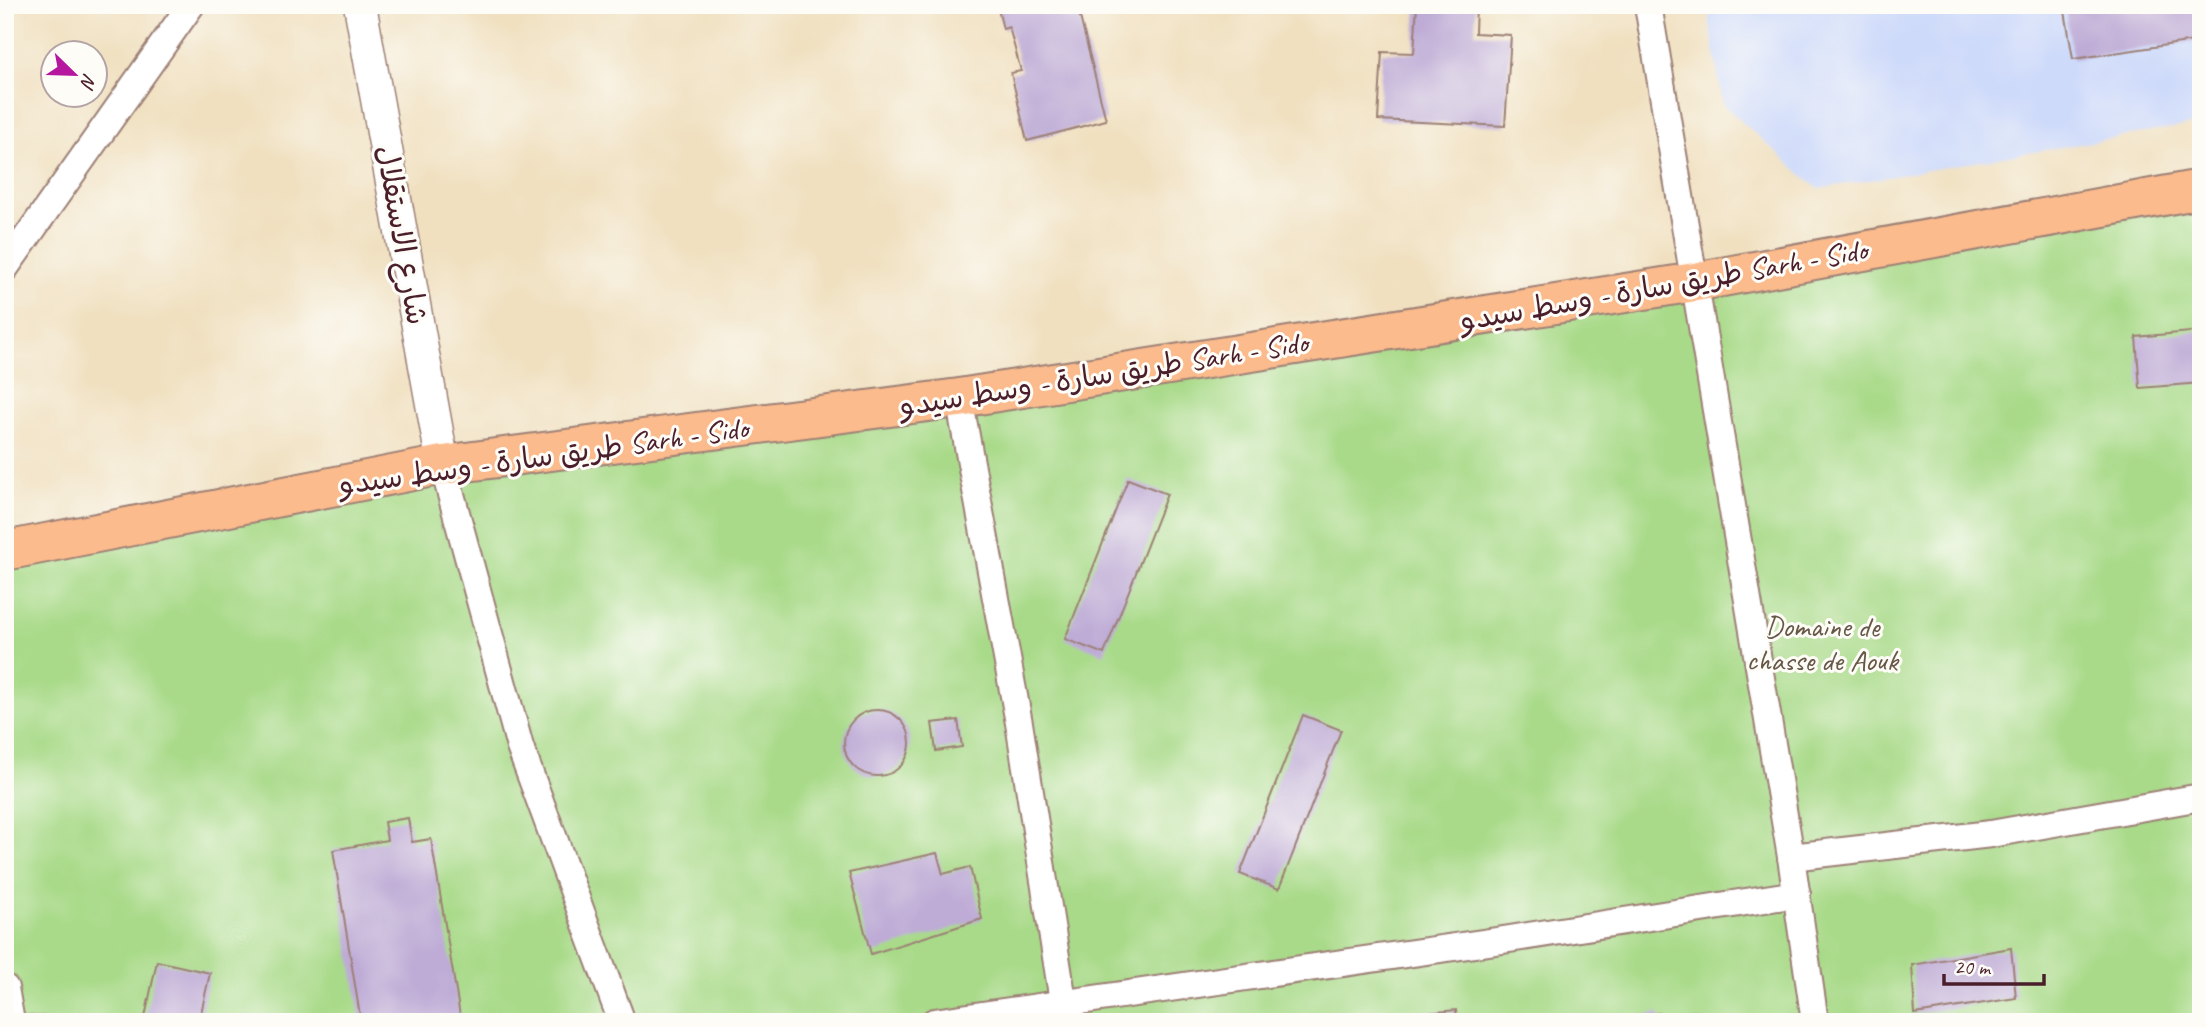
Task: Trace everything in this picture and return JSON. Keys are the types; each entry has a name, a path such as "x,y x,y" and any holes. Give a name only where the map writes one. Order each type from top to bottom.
{"main road":[{"name":"طريق سارة - وسط سيدو Sarh - Sido","path":"5,551 443,465 959,398 1695,282 2201,189"}],"street":[{"path":"5,268 191,5"},
{"name":"شارع الاستقلال","path":"360,5 443,465"},
{"path":"1648,5 1791,857 1815,1022"},
{"path":"959,398 1019,723 1065,1013"},
{"path":"443,465 520,747 622,1022"},
{"path":"1791,857 1991,834 2201,797"},
{"path":"934,1022 1065,1013 1797,894"},
{"path":"5,988 11,1022"}],"shaded area":[{"path":"1707,5 2201,5 2201,123 1818,189 1723,105"}],"green space":[{"name":"Domaine de chasse de Aouk","path":"2201,189 2201,1022 5,1022 5,551"}],"building":[{"path":"997,5 1077,5 1106,120 1027,141 1011,73 1021,71 1009,27 1003,29"},
{"path":"1417,5 1476,5 1475,33 1511,35 1505,126 1378,120 1382,52 1414,53"},
{"path":"2101,5 2201,5 2201,40 2073,59 2065,11"},
{"path":"2201,331 2201,383 2140,388 2136,337"},
{"path":"1128,479 1167,494 1104,654 1065,639"},
{"path":"877,710 890,712 905,725 910,743 908,756 895,771 877,776 864,774 849,761 844,743 846,730 859,715"},
{"path":"1303,715 1341,730 1279,889 1240,874"},
{"path":"958,720 962,747 936,751 932,723"},
{"path":"408,818 412,842 431,839 461,1022 361,1022 333,850 387,840 384,822"},
{"path":"937,853 943,874 970,867 982,919 871,954 849,873"},
{"path":"2011,948 2016,998 1915,1014 1912,965"},
{"path":"157,961 210,973 199,1022 144,1022"},
{"path":"1456,1010 1457,1022 1430,1022 1428,1013"},
{"path":"1659,1013 1661,1022 1615,1020"}]}
